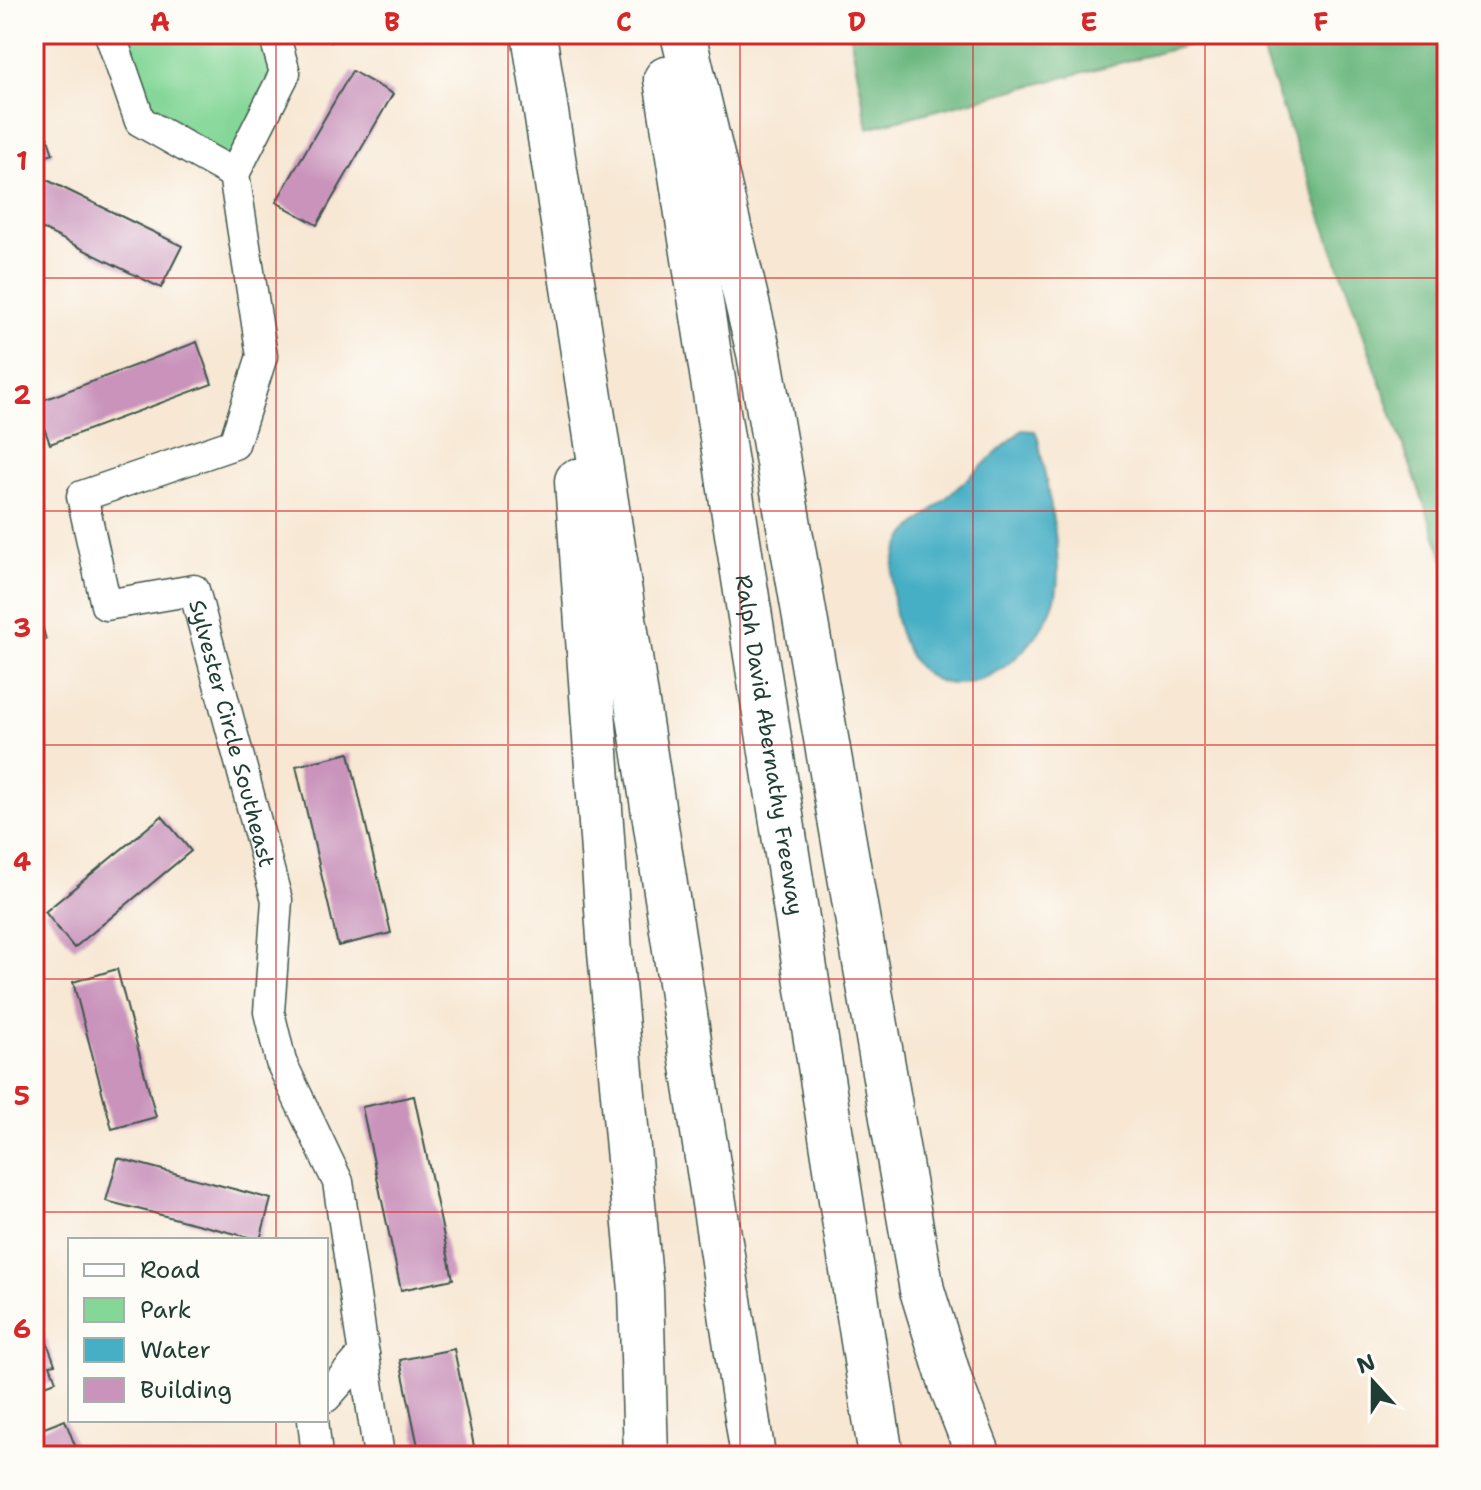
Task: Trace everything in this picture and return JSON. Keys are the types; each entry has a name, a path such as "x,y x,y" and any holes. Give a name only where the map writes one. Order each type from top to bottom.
{"highway":[{"path":"534,34 753,1456"},
{"name":"Ralph David Abernathy Freeway","path":"659,34 881,1456"},
{"path":"683,34 759,353 922,1290 952,1387 979,1456"},
{"path":"557,183 610,952 641,1290 646,1456"}],"street":[{"path":"110,34 140,121 234,174 285,73 274,34"},
{"name":"Sylvester Circle Southeast","path":"234,174 262,356 234,444 82,496 106,605 194,590 277,900 269,1012 281,1062 338,1182 379,1456"},
{"path":"328,1395 364,1354"},
{"path":"313,1422 317,1456"}],"green space":[{"path":"119,34 265,34 277,74 228,161 147,116"},
{"path":"850,34 1231,34 868,128"},
{"path":"1256,34 1447,34 1447,568"}],"water":[{"path":"1022,430 1035,431 1038,438 1053,517 1058,578 1050,612 1026,647 992,674 973,682 953,684 934,679 921,670 911,657 897,623 892,586 897,551 907,533"}],"building":[{"path":"329,34 353,34 331,42"},
{"path":"352,71 393,94 317,225 276,202"},
{"path":"34,98 53,154 34,160"},
{"path":"47,180 182,246 161,288 34,225 34,206"},
{"path":"197,342 212,384 50,444 35,403"},
{"path":"34,594 46,640 34,643"},
{"path":"349,753 391,933 338,946 296,766"},
{"path":"162,816 191,851 74,948 45,912"},
{"path":"117,969 156,1117 112,1129 73,982"},
{"path":"414,1096 453,1279 401,1290 362,1107"},
{"path":"118,1158 271,1199 261,1238 106,1201"},
{"path":"43,1332 55,1364 50,1365 56,1381 34,1389 34,1336"},
{"path":"454,1349 476,1456 420,1456 400,1360"},
{"path":"65,1420 79,1456 34,1456 34,1432"}]}
